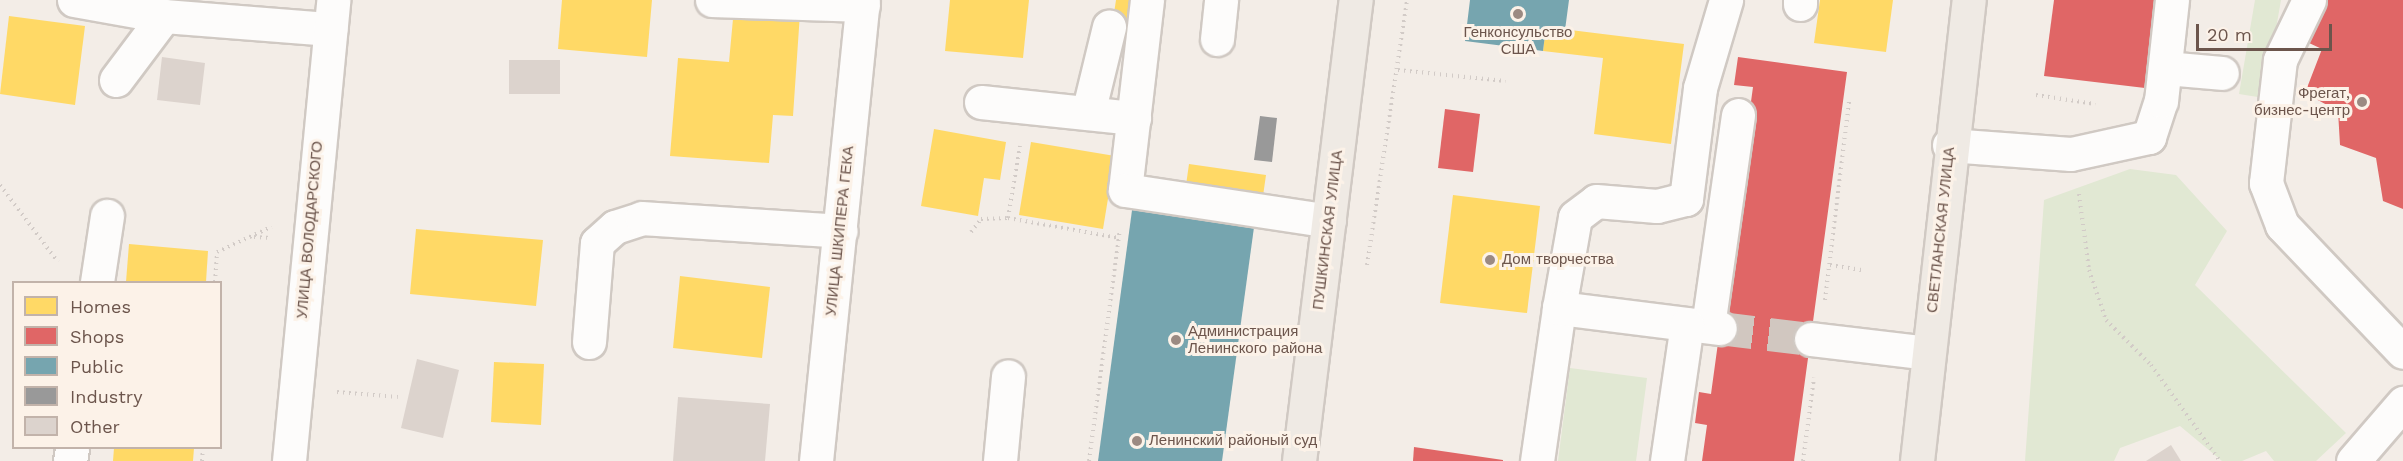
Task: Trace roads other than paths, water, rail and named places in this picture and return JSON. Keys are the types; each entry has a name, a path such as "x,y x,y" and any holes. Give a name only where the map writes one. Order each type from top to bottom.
{"main road":[{"name":"ПУШКИНСКАЯ УЛИЦА","path":"1299,461 1356,0"},
{"name":"СВЕТЛАНСКАЯ УЛИЦА","path":"1917,461 1949,145 1969,0"}],"street":[{"path":"74,0 164,16 332,14"},
{"path":"712,0 863,3"},
{"path":"1148,0 1125,190 1329,220"},
{"path":"1217,39 1221,0"},
{"path":"1949,145 2071,154 2149,137 2165,69 2172,0"},
{"path":"2309,0 2280,60 2266,183 2282,225 2403,352"},
{"path":"1537,461 1559,308 1575,217 1596,201 1657,206 1686,199 1700,88 1719,1"},
{"name":"УЛИЦА ШКИПЕРА ГЕКА","path":"816,461 863,3"},
{"name":"УЛИЦА ВОЛОДАРСКОГО","path":"289,461 332,14"},
{"path":"116,80 164,16"},
{"path":"1088,113 1109,27"},
{"path":"2165,69 2222,73"},
{"path":"981,102 1134,118"},
{"path":"1667,461 1705,326 1737,115"},
{"path":"81,278 106,216"},
{"path":"589,342 597,243 615,227 642,218 841,231"},
{"path":"1559,308 1705,326"},
{"path":"1815,339 1928,353"},
{"path":"1000,461 1008,376"},
{"path":"2353,461 2403,403"}],"tunnel":[{"path":"1720,328 1811,339"}],"place":[{"name":"Генконсульство США","path":"1518,14"},
{"name":"Фрегат, бизнес-центр","path":"2362,102"},
{"name":"Дом творчества","path":"1490,260"},
{"name":"Администрация Ленинского района","path":"1176,340"},
{"name":"Ленинский районый суд","path":"1137,441"}]}
